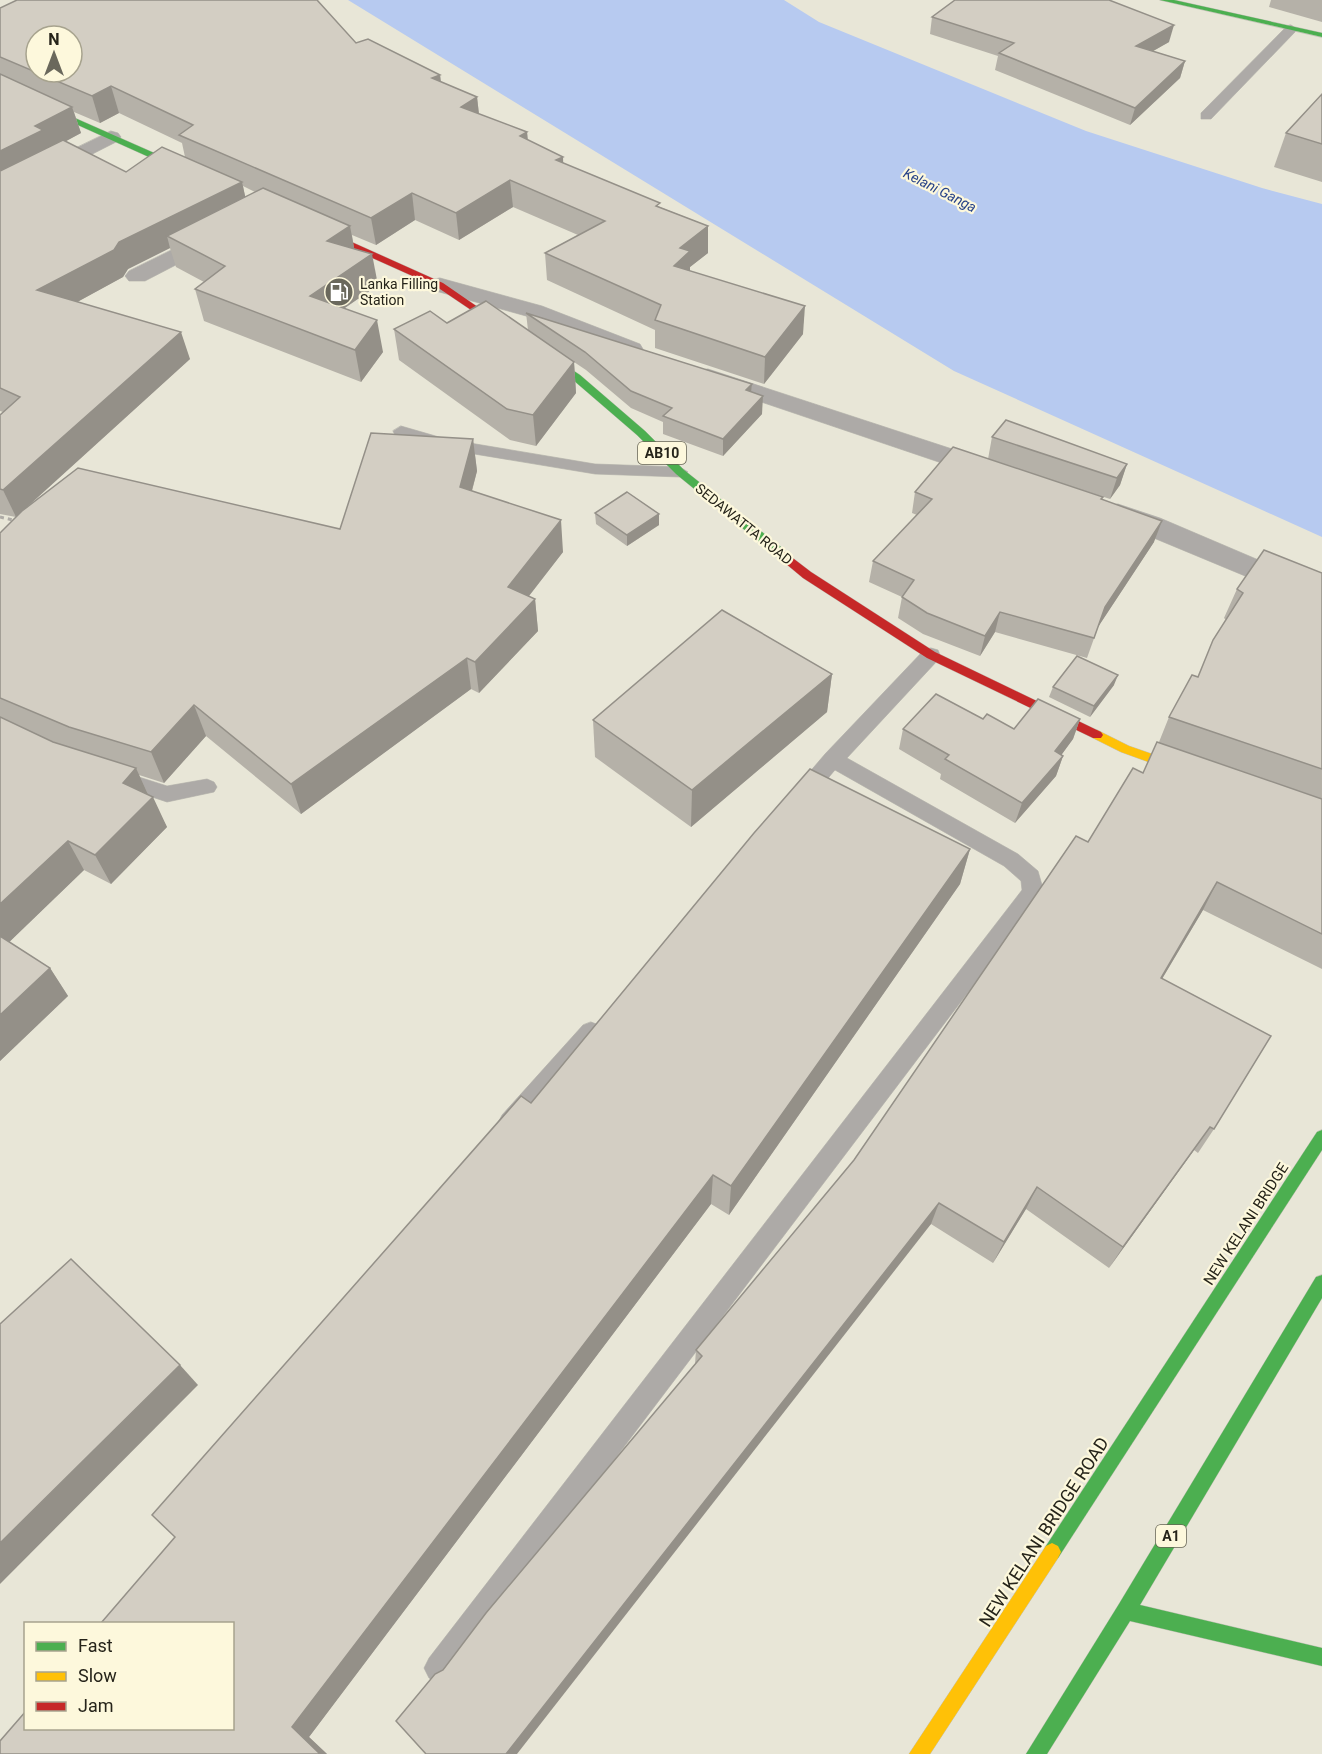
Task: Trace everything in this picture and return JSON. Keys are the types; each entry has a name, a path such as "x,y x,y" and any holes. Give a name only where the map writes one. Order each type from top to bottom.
{"main road":[{"path":"1164,0 1322,35"},
{"path":"0,87 206,179"},
{"name":"SEDAWATTA ROAD","path":"301,222 440,285 576,377 641,433 680,472 807,575 931,655 1125,749 1202,776"},
{"name":"NEW KELANI BRIDGE","path":"1198,1329 1322,1137"},
{"name":"A1","path":"1036,1754 1126,1611 1322,1283"},
{"name":"NEW KELANI BRIDGE ROAD","path":"919,1754 1198,1329"},
{"path":"1126,1611 1322,1657"}],"street":[{"path":"0,194 111,136"},
{"path":"137,276 228,229"},
{"path":"440,285 534,311 653,358"},
{"path":"687,369 1014,478"},
{"path":"1093,505 1150,524 1322,598"}],"lane":[{"path":"1206,116 1291,29"},
{"path":"401,431 444,444 595,469 680,472"},
{"path":"785,812 931,655"},
{"path":"439,1668 1033,892 1031,877 1011,860 832,759"},
{"path":"96,772 167,794 207,787"},
{"path":"495,1140 604,1016"}],"path":[{"path":"0,517 23,523"}],"water":[{"name":"Kelani Ganga","path":"348,0 784,0 819,22 1086,131 1262,188 1322,204 1322,537 954,371"}],"building":[{"path":"17,0 317,0 356,43 368,39 440,75 432,78 477,97 461,107 527,132 520,136 563,157 556,160 660,203 656,206 708,226 680,248 690,251 674,266 805,306 765,357 655,320 661,305 545,253 605,221 510,180 456,213 412,193 371,218 179,135 193,125 111,86 92,96 64,84 84,84 84,24 24,24 24,67 0,57 0,8"},
{"path":"955,0 1109,0 1174,25 1136,46 1185,61 1135,108 999,53 1014,43 932,17"},
{"path":"0,74 72,107 35,126 43,130 0,151"},
{"path":"1322,94 1322,144 1286,133"},
{"path":"63,140 126,172 162,147 242,182 119,242 114,250 37,290 181,332 3,490 0,489 0,415 20,397 0,388 0,171"},
{"path":"263,188 350,226 327,241 372,254 310,296 377,320 355,350 195,289 225,266 167,236"},
{"path":"486,301 574,362 533,415 507,409 394,329 430,311 447,323"},
{"path":"526,313 752,384 746,390 763,396 723,439 663,416 672,408 631,391 585,352"},
{"path":"1006,420 1127,464 1117,478 992,437"},
{"path":"371,433 473,439 460,487 561,520 508,587 535,599 475,662 467,658 291,784 194,705 151,752 69,727 0,698 0,533 22,511 78,468 340,529"},
{"path":"953,447 1103,497 1101,499 1162,521 1105,607 1094,638 1000,612 985,636 927,613 902,597 914,580 873,561 932,499 915,492"},
{"path":"627,492 659,514 627,535 595,513"},
{"path":"1264,550 1322,573 1322,769 1169,717 1192,675 1198,677 1213,640 1243,593 1237,589"},
{"path":"722,610 832,674 692,790 593,720"},
{"path":"1077,656 1118,675 1094,706 1053,687"},
{"path":"936,694 983,719 987,714 1014,729 1038,699 1080,719 1055,751 1063,756 1022,803 945,759 949,755 903,729"},
{"path":"0,717 53,742 136,768 123,783 153,797 95,855 68,841 0,904"},
{"path":"1157,742 1322,799 1322,934 1217,882 1161,978 1271,1036 1214,1129 1210,1127 1123,1247 1037,1187 1004,1242 939,1203 506,1754 426,1754 396,1721 435,1674 443,1670 486,1613 702,1356 696,1350 854,1160 1076,836 1088,842 1133,768 1143,773"},
{"path":"810,769 970,849 731,1186 713,1175 292,1727 320,1754 0,1754 0,1741 24,1713 24,1730 234,1730 234,1622 102,1622 175,1537 152,1515 521,1096 531,1103 754,833"},
{"path":"0,936 50,968 0,1015"},
{"path":"71,1259 180,1365 0,1543 0,1324"}],"traffic: fast":[{"path":"1164,0 1322,35"},
{"path":"0,87 192,173"},
{"path":"480,312 576,377 641,433 680,472 777,550"},
{"path":"1052,1552 1322,1137"},
{"path":"1036,1754 1126,1611 1322,1283"},
{"path":"1126,1611 1322,1657"}],"traffic: slow":[{"path":"1097,735 1125,749 1193,773"},
{"path":"919,1754 1052,1552"}],"traffic: jam":[{"path":"313,228 440,285 480,312"},
{"path":"777,550 807,575 931,655 1097,735"}],"place":[{"name":"Lanka Filling Station","path":"339,292"}]}
